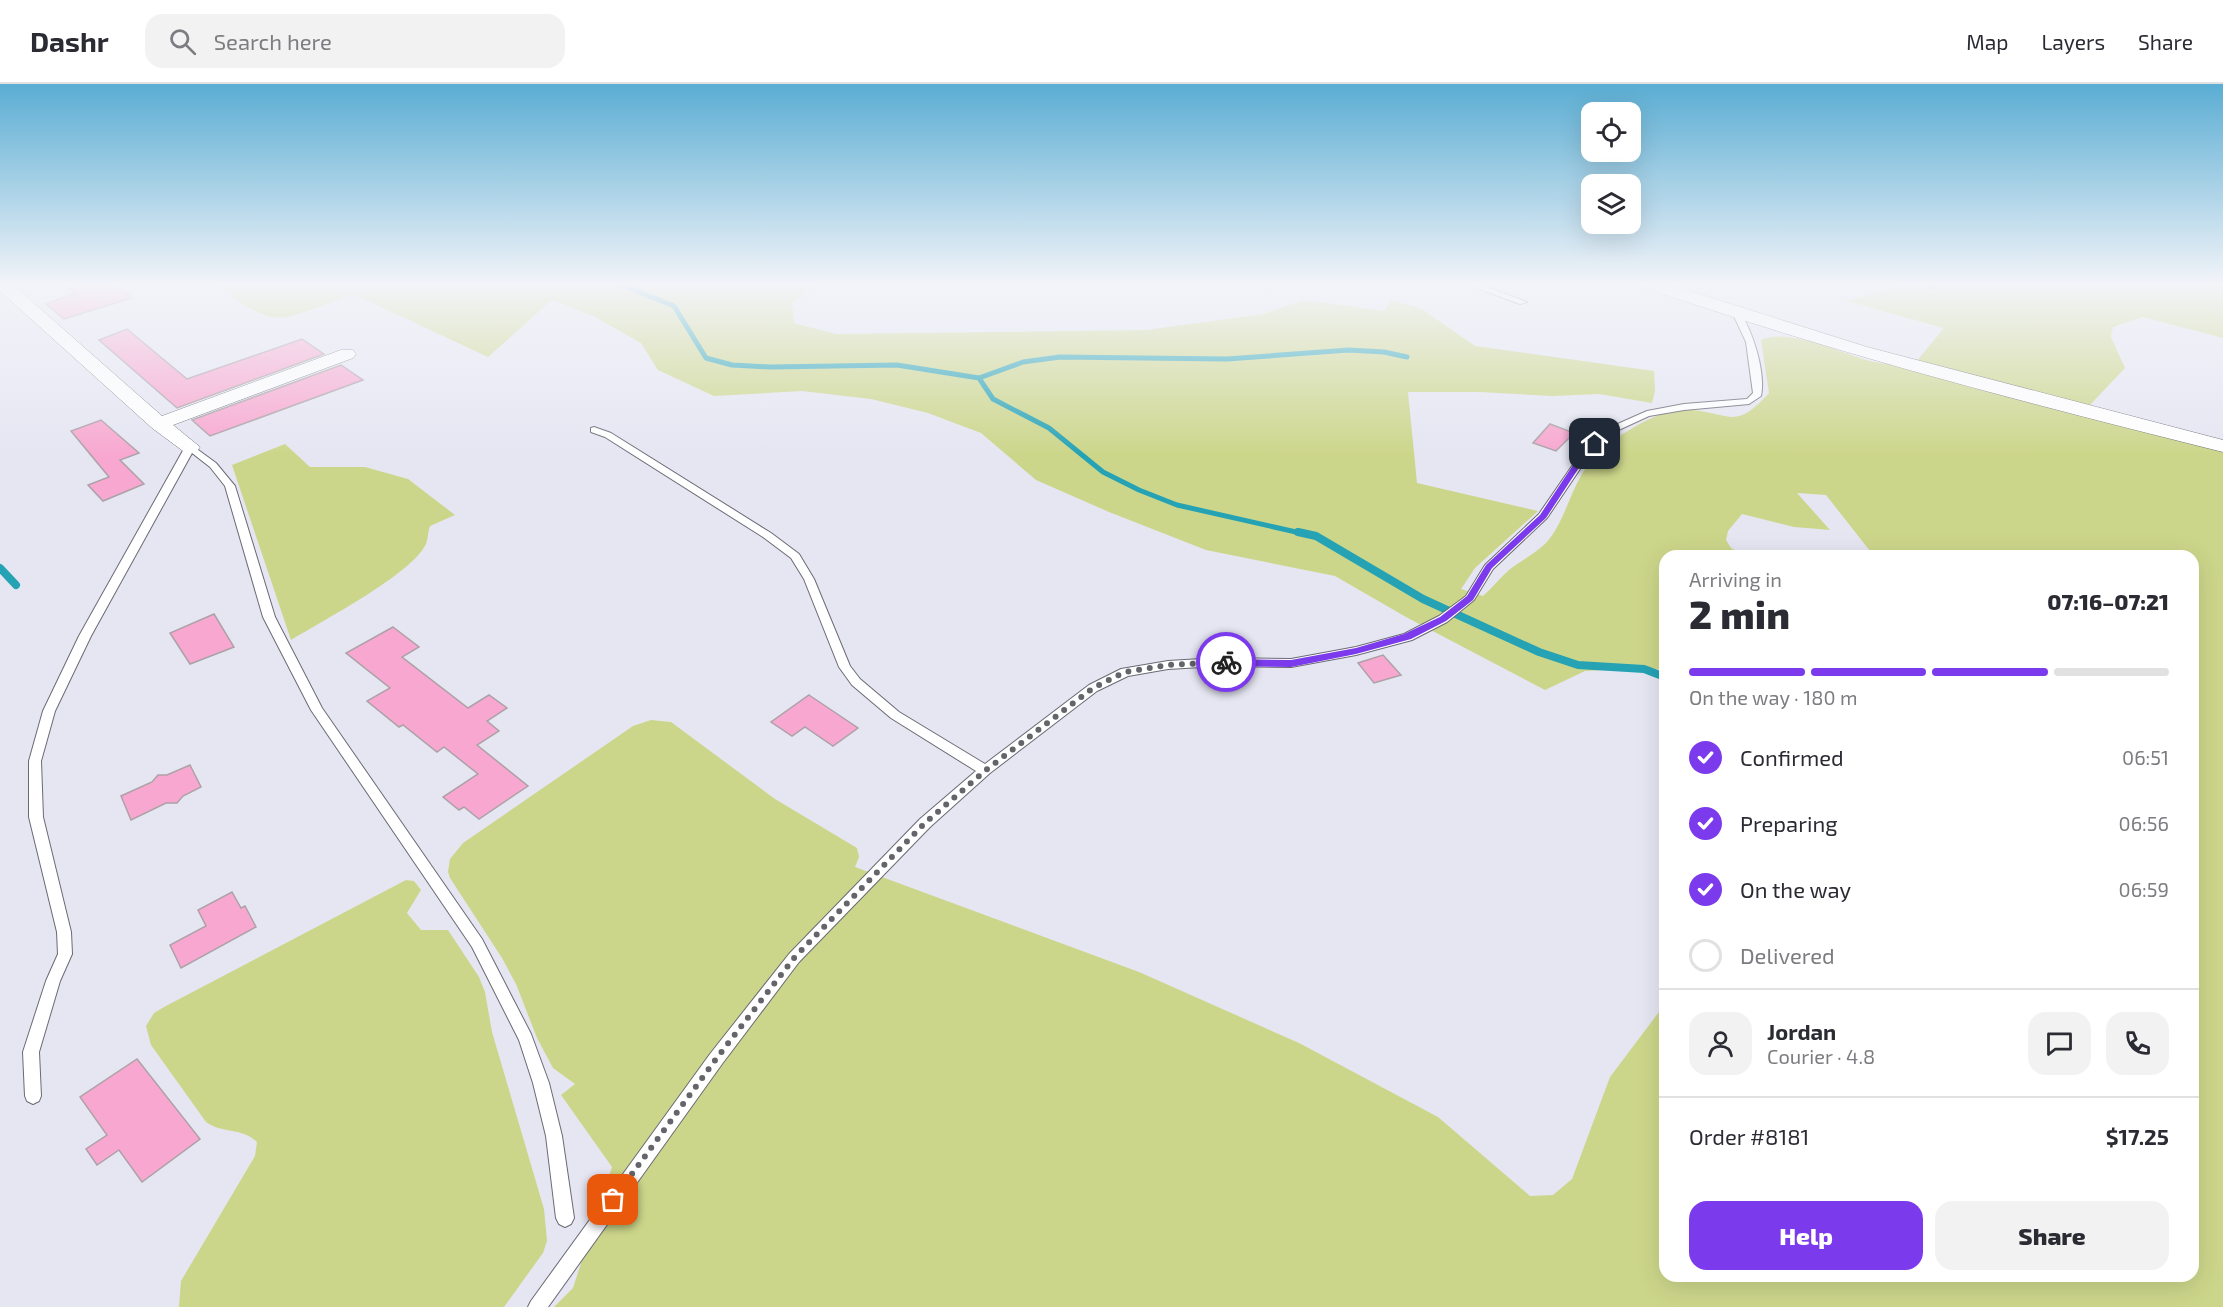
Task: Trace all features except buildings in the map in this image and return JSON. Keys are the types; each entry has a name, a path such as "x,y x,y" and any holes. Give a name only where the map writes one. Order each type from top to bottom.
{"street":[{"path":"65,340 159,424 190,447"},
{"path":"1827,340 2223,446"},
{"path":"159,424 347,354"}],"lane":[{"path":"537,1307 716,1059 794,958 925,823 986,770 1093,688 1125,672 1168,665 1291,663 1356,651 1408,637 1443,619 1470,598 1489,567 1543,516 1584,455 1607,432 1647,414 1684,407 1749,401 1758,394 1750,340"},
{"path":"594,430 608,435 758,529 795,556 809,579 845,667 856,682 895,715 986,770"},
{"path":"33,1096 31,1052 53,981 65,954 64,932 36,817 35,761 49,711 85,636 190,447 213,465 230,486 269,617 317,710 477,943 526,1039 541,1083 554,1136 565,1218"}],"green space":[{"path":"452,340 507,340 488,357"},
{"path":"636,340 1467,340 1475,346 1654,371 1655,391 1652,403 1599,394 1552,396 1480,392 1408,392 1417,483 1538,511 1475,568 1461,589 1483,596 1509,570 1546,543 1557,527 1587,466 1620,436 1649,419 1670,412 1692,410 1733,417 1741,416 1758,405 1769,393 1761,340 1804,340 1870,361 1911,368 1934,340 2112,340 2125,368 2089,406 2223,440 2223,1307 554,1307 573,1288 612,1167 561,1095 575,1084 553,1068 537,1038 516,984 502,958 450,878 448,872 450,859 463,843 633,726 651,720 671,722 775,799 857,848 859,857 855,867 1139,972 1299,1043 1438,1117 1530,1196 1553,1195 1572,1179 1610,1077 1659,1012 1659,1282 2199,1282 2199,550 1869,550 1826,495 1797,493 1830,530 1794,527 1742,514 1728,531 1726,540 1734,550 1659,550 1659,669 1585,671 1545,690 1406,617 1335,576 1206,550 1036,480 981,433 928,413 871,399 802,391 714,396 658,370 641,343"},
{"path":"285,444 310,467 365,467 408,479 455,515 430,526 426,544 417,556 385,583 291,640 232,465"},
{"path":"406,880 414,881 421,890 407,913 421,930 448,930 479,977 485,992 492,1032 544,1209 547,1241 543,1253 504,1307 179,1307 181,1281 255,1156 257,1142 245,1134 212,1126 206,1122 151,1045 146,1026 154,1013 164,1007"}],"waterway":[{"path":"695,340 706,358 732,365 770,367 897,365 979,378"},
{"path":"979,378 1023,362 1060,357 1227,359 1349,350 1384,352 1407,357"},
{"path":"979,378 993,399 1049,428 1103,472 1139,490 1177,505 1305,534"},
{"path":"1298,532 1316,536 1423,599 1539,652 1578,665 1644,669 1659,675"},
{"path":"0,568 16,585"}],"way so far":[{"path":"613,1200 716,1059 794,958 925,823 986,770 1093,688 1125,672 1168,665 1226,662"}],"route":[{"path":"1226,662 1291,663 1356,651 1408,637 1443,619 1470,598 1489,567 1543,516 1584,455 1595,444"}]}
